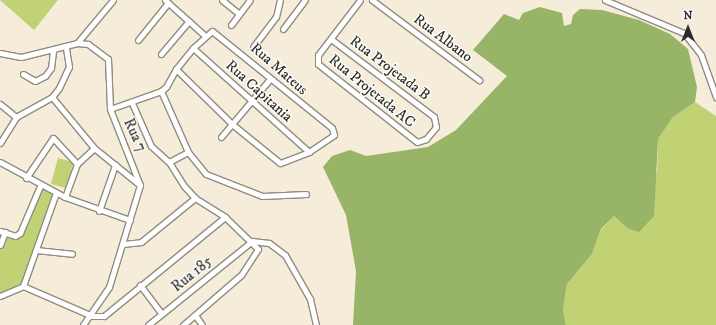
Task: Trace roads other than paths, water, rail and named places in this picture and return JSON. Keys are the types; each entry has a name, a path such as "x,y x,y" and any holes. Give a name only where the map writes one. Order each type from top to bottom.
{"street":[{"path":"0,53 22,57 53,51 77,43 113,0"},
{"path":"222,0 239,14"},
{"path":"231,25 250,0"},
{"path":"253,47 276,17 280,0"},
{"path":"283,29 305,0"},
{"path":"331,39 360,0"},
{"name":"Rua Albano","path":"372,0 479,80"},
{"path":"605,0 684,34 701,55 716,97"},
{"path":"138,40 166,2"},
{"name":"Rua Mateus","path":"166,2 206,33 216,33 270,79 332,128 332,138 309,152"},
{"path":"161,54 189,21"},
{"path":"110,109 132,103 161,91 176,69 206,33"},
{"name":"Rua Projetada AC","path":"331,39 318,55 320,68 417,142"},
{"name":"Rua Projetada B","path":"331,39 434,117 436,127 424,141 417,142"},
{"name":"Rua 7","path":"77,43 88,44 108,59 110,109 140,185"},
{"path":"0,143 16,117 52,97 69,67 66,46"},
{"name":"Rua Capitania","path":"193,48 309,152"},
{"path":"22,74 35,81 45,76 51,68 53,51"},
{"path":"176,69 233,125 280,163 309,152"},
{"path":"221,137 233,125 270,79"},
{"path":"161,91 188,152 218,180 268,196 306,194"},
{"path":"52,97 94,148 140,185 109,287 92,316 83,325"},
{"path":"132,103 151,146 169,162 195,198 225,217 252,241 258,252 249,266 183,325"},
{"path":"0,104 16,117"},
{"path":"26,178 52,138 77,164"},
{"path":"65,197 77,164 94,148"},
{"path":"169,162 188,152"},
{"path":"0,162 40,186 99,211 130,220"},
{"path":"99,211 115,165"},
{"path":"0,245 2,231 15,236 20,233 40,186"},
{"path":"0,296 22,286 56,193"},
{"path":"123,244 141,242 195,198"},
{"path":"22,286 92,316 104,316 225,217"},
{"path":"252,241 269,243 285,255 310,299 316,325"},
{"name":"Rua 185","path":"148,325 252,241"},
{"path":"36,250 72,254"},
{"path":"140,285 162,314"},
{"path":"195,315 202,325"}]}
